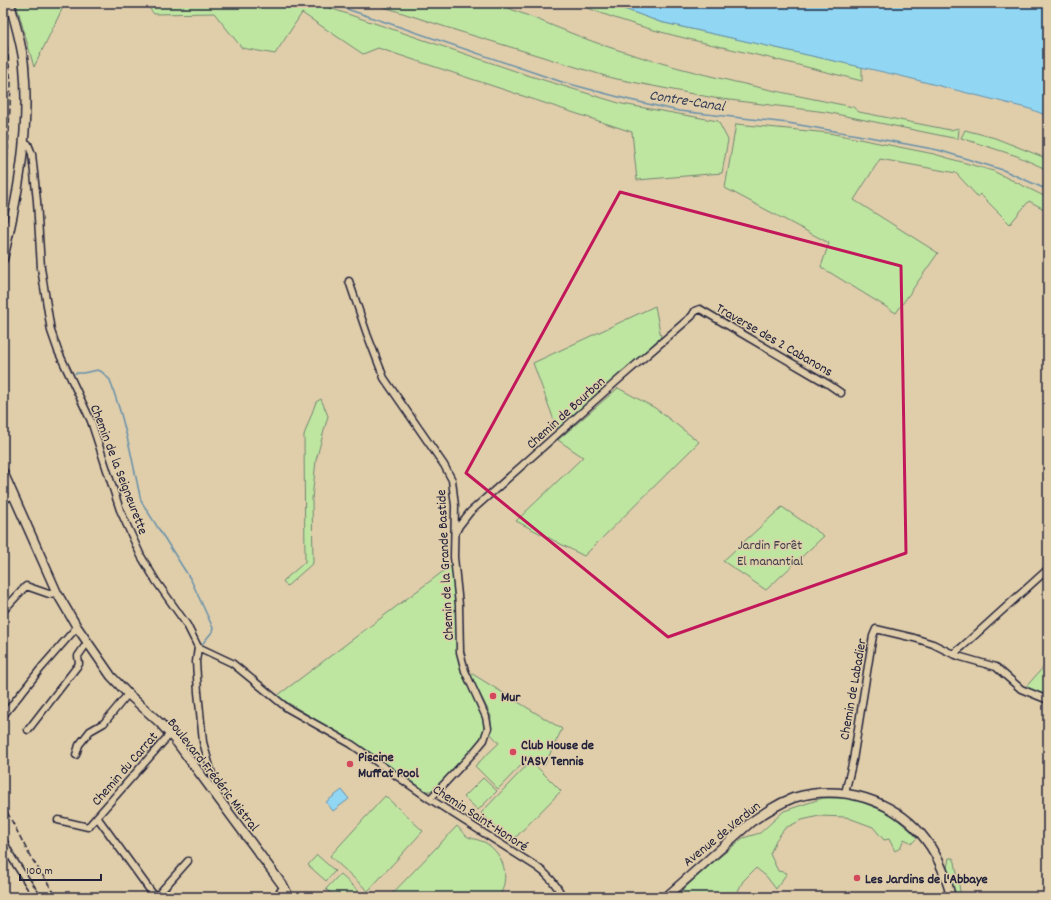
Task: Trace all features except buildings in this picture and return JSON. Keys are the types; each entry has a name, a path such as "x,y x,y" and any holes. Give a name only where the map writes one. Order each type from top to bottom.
{"main road":[{"path":"3,259 19,181 24,142 25,113 24,67 20,41 10,3"},
{"name":"Boulevard Frédéric Mistral","path":"3,472 57,593 87,643 111,676 170,734 216,794 289,897"},
{"name":"Avenue de Verdun","path":"666,897 751,822 773,807 794,798 832,792 859,796 882,804 898,813 915,828 930,845 938,860 946,879 951,897"},
{"name":"Avenue de Verdun","path":"662,897 683,881"},
{"name":"Boulevard Frédéric Mistral","path":"284,888 296,897"}],"street":[{"name":"Chemin de la Seigneurette","path":"24,142 28,144 32,154 37,201 41,268 51,331 58,351 90,421 120,510 141,556 156,581 187,624 198,647"},
{"name":"Chemin de la Grande Bastide","path":"349,281 384,378 444,465 452,480 455,506 454,557 459,605 460,652 465,671 486,717 488,728 484,740 430,798"},
{"name":"Traverse des 2 Cabanons","path":"695,311 700,309 841,393"},
{"name":"Chemin de Bourbon","path":"454,535 470,512 692,316 695,311"},
{"path":"3,501 13,494"},
{"path":"1048,569 953,654 961,658 996,667 1021,689 1048,700"},
{"path":"3,611 26,586 49,594 57,593"},
{"path":"3,716 77,627"},
{"name":"Chemin de Labadier","path":"845,793 853,760 871,647 876,629 933,644 953,654"},
{"path":"28,730 79,664 78,656 87,643"},
{"name":"Chemin Saint-Honoré","path":"198,647 232,664 287,708 351,744 430,798 547,874 555,883 563,897"},
{"path":"198,647 196,662 203,742 212,774 218,788 218,793 216,794"},
{"path":"76,755 79,745 90,731 104,723 128,694"},
{"name":"Chemin du Carrat","path":"58,820 88,828 170,734"},
{"name":"Chemin du Carrat","path":"97,817 156,897"},
{"path":"3,840 12,858 38,897"},
{"path":"156,897 188,861"},
{"path":"274,897 284,888"}],"highlighted area":[{"path":"620,192 901,266 906,553 668,637 466,473"}],"green space":[{"path":"16,3 65,3 34,67"},
{"path":"145,3 315,3 527,75 622,104 718,121 728,140 722,173 637,180 632,132 378,48 363,54 302,13 275,54 242,48 214,13 154,14"},
{"path":"372,3 499,3 591,41 647,59 735,82 853,107 859,112 950,130 959,128 958,139 826,112 714,98 612,78"},
{"path":"576,3 608,3 660,22 862,67 862,81 653,30 614,18"},
{"path":"736,124 829,133 934,154 993,171 1048,198 1048,211 1029,201 1010,224 980,194 978,197 956,173 880,159 854,200 938,253 896,313 821,267 829,243 725,188"},
{"path":"965,130 995,138 1048,159 1048,170 1017,156 961,138"},
{"path":"655,306 661,337 558,431 533,363"},
{"path":"618,388 655,408 699,442 584,556 516,521 583,457 558,440"},
{"path":"321,399 328,416 316,460 312,499 313,563 287,586 283,581 305,562 304,435 316,402"},
{"name":"Jardin Forêt El manantial","path":"782,507 824,536 766,590 723,561"},
{"path":"453,564 460,664 482,709 485,718 484,727 483,734 477,743 435,788 430,791 426,791 362,748 277,696"},
{"path":"1048,662 1048,699 1024,689"},
{"path":"469,672 562,729 544,766 530,756 498,789 475,766 499,743 490,733 491,716"},
{"path":"531,761 561,791 511,842 481,813"},
{"path":"483,778 497,791 478,810 464,797"},
{"path":"385,796 423,831 368,891 330,856"},
{"path":"823,798 852,798 889,813 911,831 917,838 912,843 904,839 900,848 895,851 889,839 884,840 873,827 846,817 819,816 802,820 785,828 776,840 770,854 778,871 787,873 776,889 766,876 756,868 743,881 735,897 675,897 710,865 743,838 760,833 784,811"},
{"path":"457,826 468,837 486,843 498,854 504,867 505,875 499,897 389,897"},
{"path":"317,855 335,871 326,881 308,865"},
{"path":"949,858 953,858 955,862 961,897 954,897 947,868"},
{"path":"340,874 365,897 335,897 326,889"}],"water":[{"path":"608,3 1048,3 1048,116 1030,109 901,76 660,22"},
{"path":"342,790 349,799 333,811 326,802"}],"waterway":[{"name":"Contre-Canal","path":"329,3 562,82 630,100 679,111 788,123 938,150 1003,170 1048,190"},
{"path":"75,373 98,370 110,380 130,449 141,501 191,580 213,628 212,632 203,643"}],"railway":[{"path":"3,10 11,83 8,151 3,193"},
{"path":"3,804 30,856 57,897"}],"place":[{"name":"Mur","path":"493,696"},
{"name":"Club House de l'ASV Tennis","path":"513,752"},
{"name":"Piscine Muffat Pool","path":"350,764"},
{"name":"Les Jardins de l'Abbaye","path":"857,878"}]}
